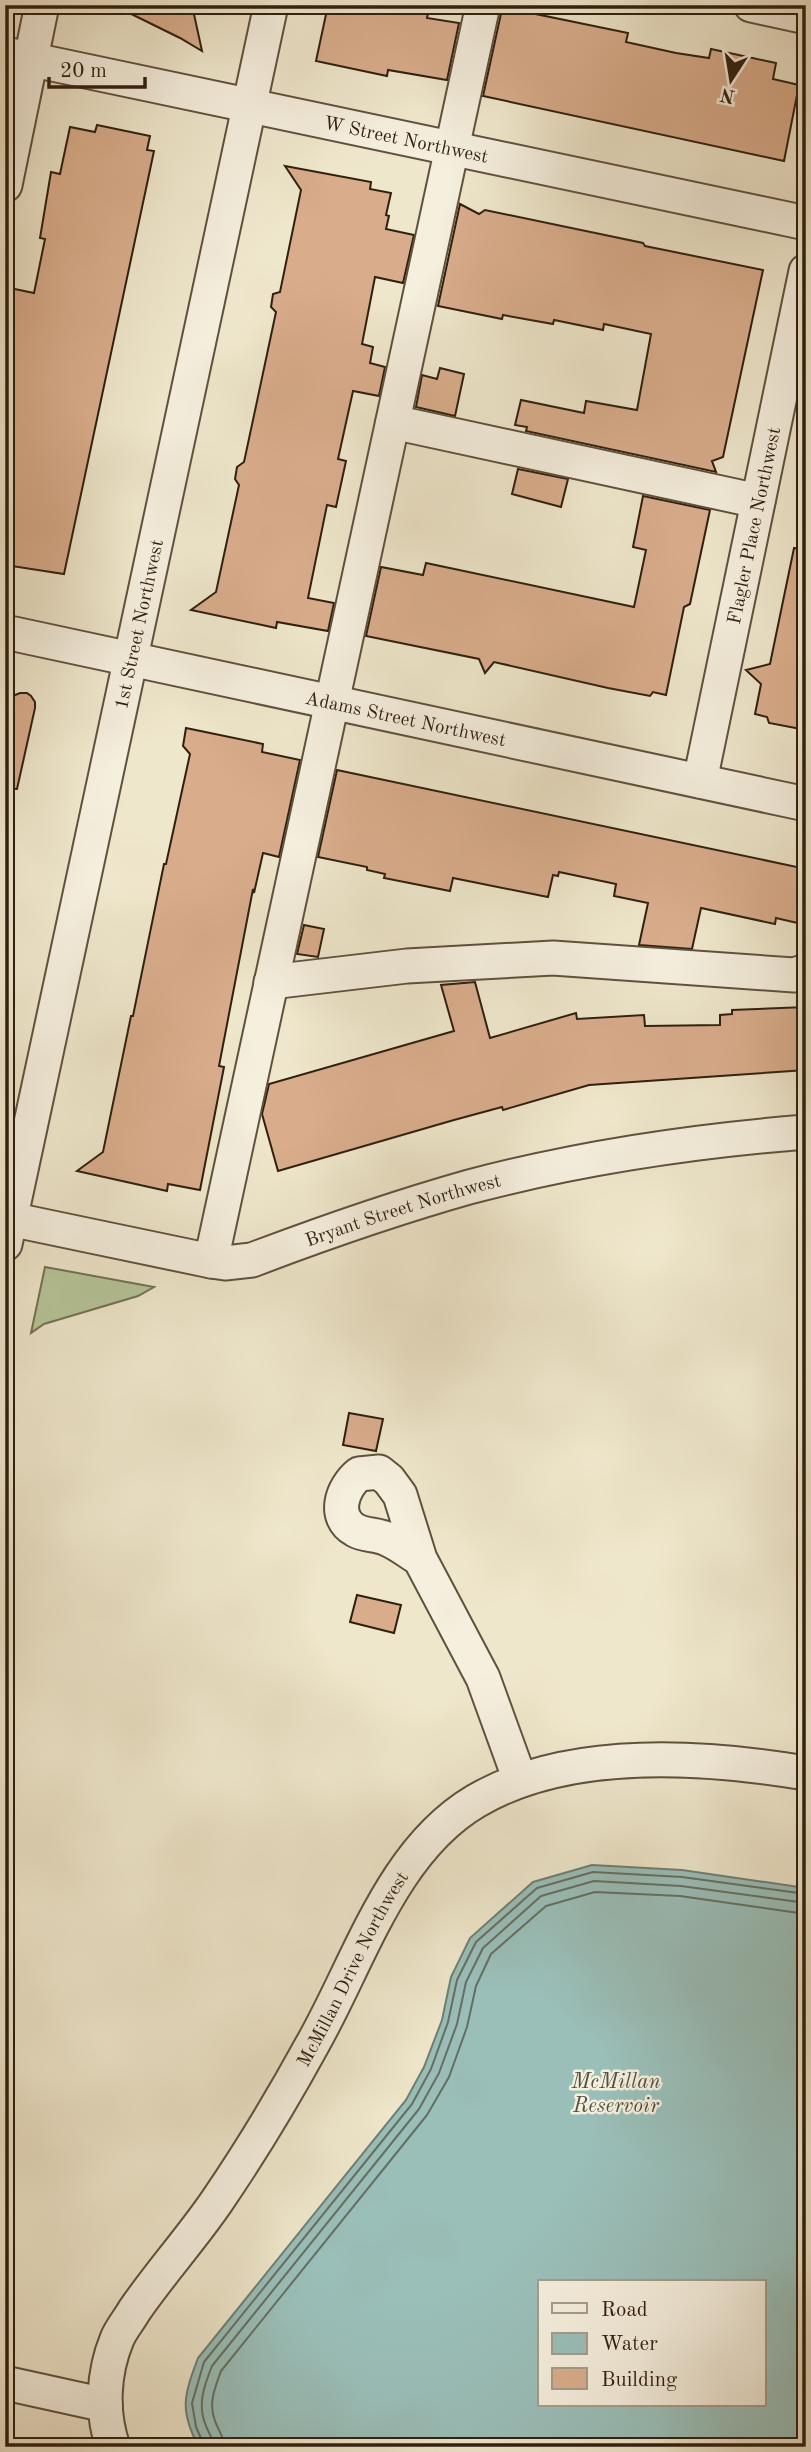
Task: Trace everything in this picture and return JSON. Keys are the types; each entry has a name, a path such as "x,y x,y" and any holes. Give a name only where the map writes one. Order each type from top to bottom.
{"street":[{"path":"5,185 18,56 43,5"},
{"name":"1st Street Northwest","path":"7,1227 271,5"},
{"path":"211,1261 483,5"},
{"path":"751,5 806,17"},
{"name":"W Street Northwest","path":"18,56 806,223"},
{"name":"Flagler Place Northwest","path":"700,781 806,271"},
{"path":"393,422 758,500"},
{"name":"Adams Street Northwest","path":"5,632 806,804"},
{"path":"271,982 407,966 553,958 793,975 806,971"},
{"name":"Bryant Street Northwest","path":"7,1227 225,1263 252,1260 405,1206 471,1187 660,1149 806,1132"},
{"path":"420,1559 483,1678 520,1780"},
{"name":"McMillan Drive Northwest","path":"113,2447 106,2427 105,2382 117,2338 146,2294 217,2202 313,2044 401,1876 422,1848 460,1813 481,1798 584,1755 639,1761 759,1767 806,1773"},
{"path":"5,2383 105,2404"}],"green space":[{"path":"45,1267 154,1287 138,1296 44,1324 31,1333"}],"water":[{"name":"McMillan Reservoir","path":"592,1865 682,1870 806,1888 806,2447 199,2447 186,2413 189,2382 198,2358 406,2100 424,2067 442,2020 451,1977 470,1938 533,1882"}],"building":[{"path":"113,5 192,5 202,51 180,38"},
{"path":"328,5 430,5 427,18 459,23 447,80 388,70 387,76 316,61"},
{"path":"502,9 628,33 626,42 676,53 709,58 711,49 776,63 773,79 799,85 784,161 483,96"},
{"path":"97,125 150,136 147,150 154,151 64,574 5,565 5,287 34,293 45,239 40,238 51,172 60,174 70,127 95,132"},
{"path":"285,166 371,182 370,189 391,193 386,229 414,235 403,283 375,277 362,344 373,347 370,363 385,367 379,396 353,391 338,459 346,461 336,507 327,505 308,598 334,603 328,631 277,622 276,628 191,610 216,592 239,485 235,479 237,467 244,462 276,312 271,307 273,294 280,292 301,190"},
{"path":"460,204 479,214 485,210 763,270 723,457 712,461 716,472 526,431 527,427 515,425 521,400 584,413 586,401 637,410 651,334 604,324 603,330 554,320 553,324 503,315 502,319 438,306"},
{"path":"440,368 464,374 455,416 416,407 422,375 437,379"},
{"path":"518,469 568,479 561,507 512,494"},
{"path":"643,496 710,510 690,604 684,607 666,695 653,692 650,696 608,688 494,662 485,673 479,659 366,636 381,567 423,575 426,563 634,607 646,550 633,547"},
{"path":"794,548 806,549 806,730 769,723 767,717 755,714 761,684 746,670 770,664"},
{"path":"20,693 31,696 35,708 17,789 5,788 5,699"},
{"path":"186,728 263,744 262,752 300,760 279,857 263,853 254,893 253,889 219,1066 224,1067 200,1190 168,1184 167,1191 77,1171 103,1152 190,754 183,746"},
{"path":"337,770 797,867 798,873 806,875 806,925 776,918 775,924 701,908 692,949 639,945 648,903 614,896 616,884 559,872 558,876 553,875 548,897 453,878 450,891 384,878 385,874 367,870 367,867 318,857"},
{"path":"304,925 324,929 318,957 297,954"},
{"path":"475,982 490,1038 576,1013 577,1019 644,1015 645,1026 720,1025 720,1015 732,1014 732,1010 806,1007 806,1070 589,1085 503,1110 502,1107 454,1120 278,1171 262,1114 269,1084 454,1031 441,985"},
{"path":"349,1413 383,1419 376,1451 343,1445"},
{"path":"357,1595 401,1605 394,1633 350,1622"}]}
